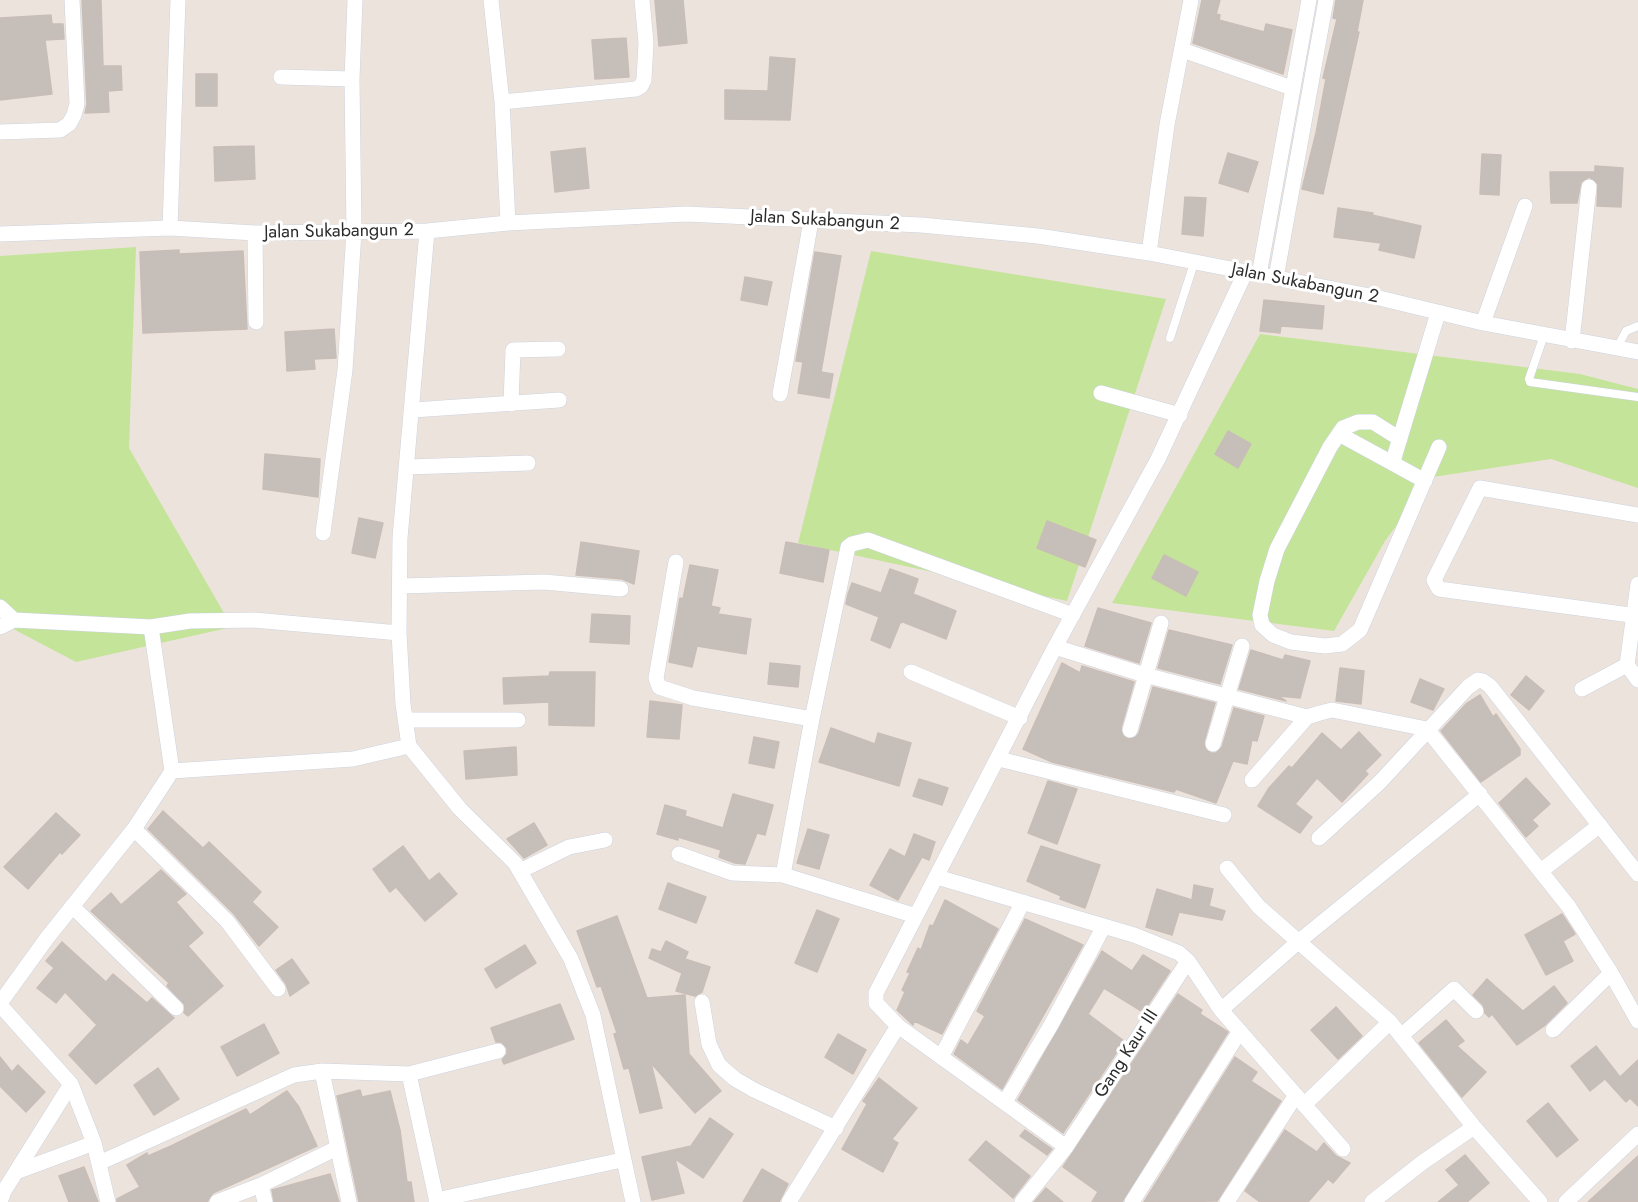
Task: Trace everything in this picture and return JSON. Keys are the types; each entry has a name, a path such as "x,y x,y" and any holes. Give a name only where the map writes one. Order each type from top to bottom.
{"street":[{"path":"0,132 60,130 69,124 74,116 77,104 72,0"},
{"path":"170,228 178,0"},
{"path":"323,533 345,370 354,232 352,79 355,0"},
{"path":"491,0 501,102 508,223"},
{"path":"501,102 636,89 641,86 644,80 646,43 642,0"},
{"path":"1149,253 1167,125 1191,0"},
{"path":"1066,1147 898,1026 876,1003 875,997 1055,647 1180,416 1252,274 1309,0"},
{"path":"1276,278 1326,0"},
{"path":"1182,50 1292,88"},
{"path":"281,77 352,79"},
{"path":"1572,341 1589,188"},
{"path":"1483,323 1525,207"},
{"name":"Jalan Sukabangun 2","path":"0,234 170,228 255,233 427,231 508,223 686,214 986,230 1149,253 1375,297 1483,323 1638,352"},
{"path":"780,394 811,221"},
{"path":"427,231 407,467 400,586 399,633 409,746 460,808 520,871 571,959 593,1015 622,1160 633,1202"},
{"path":"255,233 256,322"},
{"path":"1393,461 1438,313"},
{"path":"511,404 513,350 558,349"},
{"path":"1101,393 1180,416"},
{"path":"413,410 559,400"},
{"path":"1400,439 1373,422 1358,422 1343,428 1277,549 1260,615 1262,625 1273,635 1291,642 1326,646 1342,644 1360,630 1439,447"},
{"path":"1339,435 1393,461 1425,480"},
{"path":"407,467 528,464"},
{"path":"1636,616 1439,588 1434,580 1478,490 1482,488 1638,515"},
{"path":"783,875 848,547 859,541 868,540 1073,615"},
{"path":"676,562 656,678 659,687 693,698 812,720"},
{"path":"400,586 544,582 621,589"},
{"path":"1638,584 1636,616 1627,665 1638,680"},
{"path":"0,607 7,624 151,627 190,621 254,620 399,633"},
{"path":"1130,730 1161,623"},
{"path":"108,1202 94,1143 71,1084 0,1004 72,906 134,829 172,771 151,627"},
{"path":"1213,744 1242,646"},
{"path":"1055,647 1145,675 1307,717 1332,710 1427,729 1569,907 1611,973 1638,1022"},
{"path":"1581,689 1627,665"},
{"path":"911,672 1020,718"},
{"path":"1319,838 1380,782 1427,729 1468,687 1478,680 1490,686 1638,874"},
{"path":"1252,780 1307,717"},
{"path":"405,720 518,720"},
{"path":"172,771 353,759 409,746"},
{"path":"999,759 1224,815"},
{"path":"1221,1010 1298,942 1480,794"},
{"path":"1541,871 1600,825"},
{"path":"134,829 219,913 252,952 278,989"},
{"path":"520,871 569,847 605,840"},
{"path":"679,855 732,873 783,875 916,916"},
{"path":"1227,868 1259,907 1390,1022 1474,1127 1540,1202"},
{"path":"937,877 1163,944 1188,961 1221,1010 1343,1149"},
{"path":"941,1057 1023,902"},
{"path":"72,906 176,1008"},
{"path":"1005,1102 1051,1025 1104,926"},
{"name":"Gang Kaur III","path":"1022,1202 1066,1147 1188,961"},
{"path":"1553,1030 1611,973"},
{"path":"1401,1036 1454,989 1476,1011"},
{"path":"702,1002 709,1044 719,1065 735,1079 754,1090 836,1128"},
{"path":"1227,1202 1300,1100 1390,1022"},
{"path":"789,1202 898,1026"},
{"path":"1132,1202 1240,1031"},
{"path":"99,1163 284,1079 322,1071 409,1074 498,1051"},
{"path":"322,1071 349,1202"},
{"path":"409,1074 436,1201 622,1160"},
{"path":"0,1202 71,1084"},
{"path":"1372,1202 1423,1162 1474,1127"},
{"path":"1566,1202 1638,1134"},
{"path":"16,1172 94,1143"},
{"path":"217,1202 261,1185 337,1148"},
{"path":"261,1185 265,1202"}],"lane":[{"path":"1170,338 1194,263"},
{"path":"1616,349 1626,331 1638,326"},
{"path":"1544,335 1529,379 1530,382 1638,397"}],"green space":[{"path":"136,247 129,448 232,627 76,662 0,622 0,256"},
{"path":"871,251 1166,299 1067,601 798,543"},
{"path":"1260,334 1580,374 1638,389 1638,488 1551,459 1433,477 1385,541 1334,631 1112,603"}],"building":[{"path":"82,0 101,0 103,66 121,66 122,90 108,91 109,112 85,113 87,104"},
{"path":"655,0 683,0 687,43 659,46"},
{"path":"1202,0 1220,0 1216,14 1220,15 1219,20 1264,32 1266,24 1292,30 1283,74 1193,43"},
{"path":"1336,0 1363,0 1357,32 1359,32 1323,194 1302,189 1316,133 1326,79 1323,78 1337,19 1333,18"},
{"path":"51,15 52,24 63,24 64,39 45,40 52,94 0,100 0,18"},
{"path":"626,38 629,77 595,79 592,40"},
{"path":"770,57 795,59 790,120 725,119 725,90 768,91"},
{"path":"196,74 217,74 217,106 196,106"},
{"path":"254,146 255,179 215,181 214,147"},
{"path":"585,148 589,188 555,192 551,152"},
{"path":"1228,153 1258,162 1248,192 1219,183"},
{"path":"1482,154 1501,155 1499,195 1480,194"},
{"path":"1595,166 1623,168 1621,207 1597,206 1598,184 1589,177 1581,182 1577,203 1551,203 1550,172 1595,172"},
{"path":"1185,197 1206,198 1203,236 1182,234"},
{"path":"1338,208 1373,213 1372,215 1421,226 1414,258 1379,250 1381,243 1334,237"},
{"path":"179,250 179,254 243,251 247,329 143,333 140,252"},
{"path":"815,252 841,256 821,372 833,374 829,398 798,393 803,362 796,361"},
{"path":"745,277 772,282 767,305 741,300"},
{"path":"1264,300 1324,306 1322,329 1281,326 1280,333 1260,331"},
{"path":"334,329 336,358 314,359 315,369 287,371 285,332"},
{"path":"1228,431 1251,444 1238,468 1215,454"},
{"path":"265,454 320,459 318,497 263,489"},
{"path":"359,518 383,523 375,558 352,553"},
{"path":"1047,521 1096,540 1085,567 1037,548"},
{"path":"581,542 639,551 634,584 622,579 576,575"},
{"path":"786,542 829,550 823,582 780,573"},
{"path":"1164,555 1198,572 1186,596 1152,578"},
{"path":"690,565 718,570 711,606 720,608 718,614 751,619 746,654 697,646 692,667 669,662 680,598 683,599"},
{"path":"890,569 918,579 913,594 956,611 946,639 903,622 900,623 890,648 871,640 879,617 846,604 848,594 852,583 881,593"},
{"path":"1098,608 1151,623 1139,663 1085,646"},
{"path":"592,614 630,616 629,644 590,642"},
{"path":"1169,630 1232,645 1220,684 1158,668"},
{"path":"1251,650 1283,660 1285,655 1310,661 1300,698 1279,696 1286,701 1239,689"},
{"path":"770,663 800,666 798,687 768,684"},
{"path":"1062,663 1080,673 1082,666 1134,682 1121,728 1123,736 1128,739 1136,737 1139,733 1153,687 1215,703 1204,742 1206,750 1211,753 1216,753 1222,747 1234,708 1264,716 1257,741 1252,740 1247,764 1233,761 1216,803 1176,789 1174,792 1052,762 1023,749"},
{"path":"1340,668 1364,671 1361,704 1336,701"},
{"path":"550,672 595,672 594,726 549,725 549,702 504,704 503,678 549,676"},
{"path":"1526,676 1544,691 1529,710 1511,695"},
{"path":"1420,679 1444,689 1433,710 1411,702"},
{"path":"1480,695 1493,717 1496,714 1520,749 1520,755 1481,782 1441,731 1466,704"},
{"path":"650,701 682,705 679,739 647,737"},
{"path":"831,728 875,744 878,733 911,743 899,786 819,762"},
{"path":"1359,732 1381,755 1365,771 1368,774 1342,802 1317,778 1295,804 1312,817 1300,833 1258,806 1269,788 1289,766 1292,768 1322,733 1341,750"},
{"path":"754,737 779,742 774,768 749,763"},
{"path":"516,747 517,775 466,779 464,751"},
{"path":"1526,778 1550,804 1532,820 1538,826 1526,837 1499,803"},
{"path":"919,779 948,788 942,805 913,796"},
{"path":"1048,781 1077,789 1057,844 1028,833"},
{"path":"733,794 773,805 765,835 757,833 745,864 719,857 721,850 678,837 678,840 657,834 665,805 686,811 685,816 723,828"},
{"path":"163,811 203,848 209,842 261,892 252,902 278,927 259,946 234,914 148,829"},
{"path":"56,813 80,835 62,854 60,852 28,889 4,867"},
{"path":"534,823 547,845 524,858 507,839"},
{"path":"808,829 829,835 819,869 797,863"},
{"path":"914,834 935,842 929,860 922,857 898,900 870,885 890,849 905,857"},
{"path":"403,846 429,881 439,873 457,894 425,921 396,887 390,892 373,869"},
{"path":"1041,846 1100,865 1085,908 1060,899 1061,896 1027,881"},
{"path":"161,870 186,894 176,902 203,933 188,946 223,986 188,1016 184,1013 185,1005 167,986 169,983 91,911 111,893 121,905"},
{"path":"668,883 706,897 696,923 659,909"},
{"path":"1194,885 1213,889 1209,906 1225,911 1222,920 1179,912 1172,935 1146,927 1157,889 1192,900"},
{"path":"945,900 998,929 942,1034 914,1021 913,1025 897,1010 905,992 902,990 910,973 907,972 918,948 921,950 930,925 933,926"},
{"path":"817,910 839,919 817,972 795,963"},
{"path":"1562,914 1575,934 1563,941 1573,961 1546,975 1525,935"},
{"path":"617,916 647,998 685,995 689,1054 721,1091 695,1113 651,1063 662,1108 640,1113 629,1068 624,1069 614,1034 617,1033 601,986 597,987 577,931"},
{"path":"1025,919 1083,945 1002,1089 954,1054 961,1040 968,1045 985,1016 977,1011"},
{"path":"666,941 688,952 685,959 710,967 702,992 695,996 676,991 682,973 649,958 652,949 661,952"},
{"path":"62,942 106,982 113,974 147,1003 152,998 174,1018 96,1084 69,1055 97,1025 65,992 56,1003 37,988 54,968 46,961"},
{"path":"525,945 536,963 496,988 485,969"},
{"path":"1102,951 1132,971 1143,955 1170,971 1143,1012 1104,988 1088,1014 1124,1041 1063,1133 1018,1100"},
{"path":"292,959 309,983 290,996 286,984 276,970"},
{"path":"1487,979 1523,1011 1554,986 1567,1003 1544,1026 1517,1045 1492,1014 1489,1017 1485,1013 1483,1005 1473,995"},
{"path":"1178,994 1202,1010 1200,1014 1228,1032 1122,1202 1092,1202 1098,1192 1063,1167"},
{"path":"560,1004 574,1039 504,1064 502,1060 507,1054 507,1048 501,1042 496,1042 491,1028"},
{"path":"1336,1007 1362,1036 1338,1059 1311,1030"},
{"path":"1446,1020 1464,1041 1457,1046 1486,1072 1462,1097 1419,1043"},
{"path":"264,1024 279,1053 237,1076 221,1047"},
{"path":"838,1034 866,1050 853,1074 825,1057"},
{"path":"1596,1046 1620,1077 1638,1060 1638,1106 1630,1098 1626,1102 1605,1079 1590,1091 1571,1066"},
{"path":"0,1057 12,1072 18,1065 45,1092 26,1112 0,1086"},
{"path":"1235,1057 1257,1072 1251,1081 1281,1101 1217,1201 1144,1202"},
{"path":"158,1068 179,1099 154,1115 134,1085"},
{"path":"879,1078 917,1108 892,1139 898,1143 883,1172 842,1149 867,1104 863,1101"},
{"path":"360,1090 362,1097 390,1091 400,1130 407,1182 411,1182 414,1202 359,1202 337,1096"},
{"path":"287,1091 299,1107 317,1146 213,1193 207,1202 117,1202 117,1199 140,1187 127,1165 147,1153 148,1156 171,1146 246,1109 250,1115"},
{"path":"1548,1103 1578,1140 1557,1157 1527,1121"},
{"path":"710,1118 733,1134 703,1178 675,1159 684,1193 652,1200 642,1157 691,1146"},
{"path":"1025,1130 1052,1149 1047,1155 1020,1136"},
{"path":"1285,1130 1317,1152 1324,1143 1336,1156 1350,1163 1333,1183 1328,1179 1308,1202 1260,1202 1245,1191"},
{"path":"986,1141 1030,1176 1013,1198 969,1160"},
{"path":"1465,1155 1489,1183 1467,1202 1438,1202 1459,1185 1446,1170"},
{"path":"1638,1156 1638,1202 1588,1202"},
{"path":"84,1167 98,1202 69,1202 59,1176"},
{"path":"762,1169 788,1184 779,1202 743,1202"},
{"path":"330,1174 339,1202 274,1202 272,1190"},
{"path":"1046,1188 1063,1202 1034,1202"}]}
